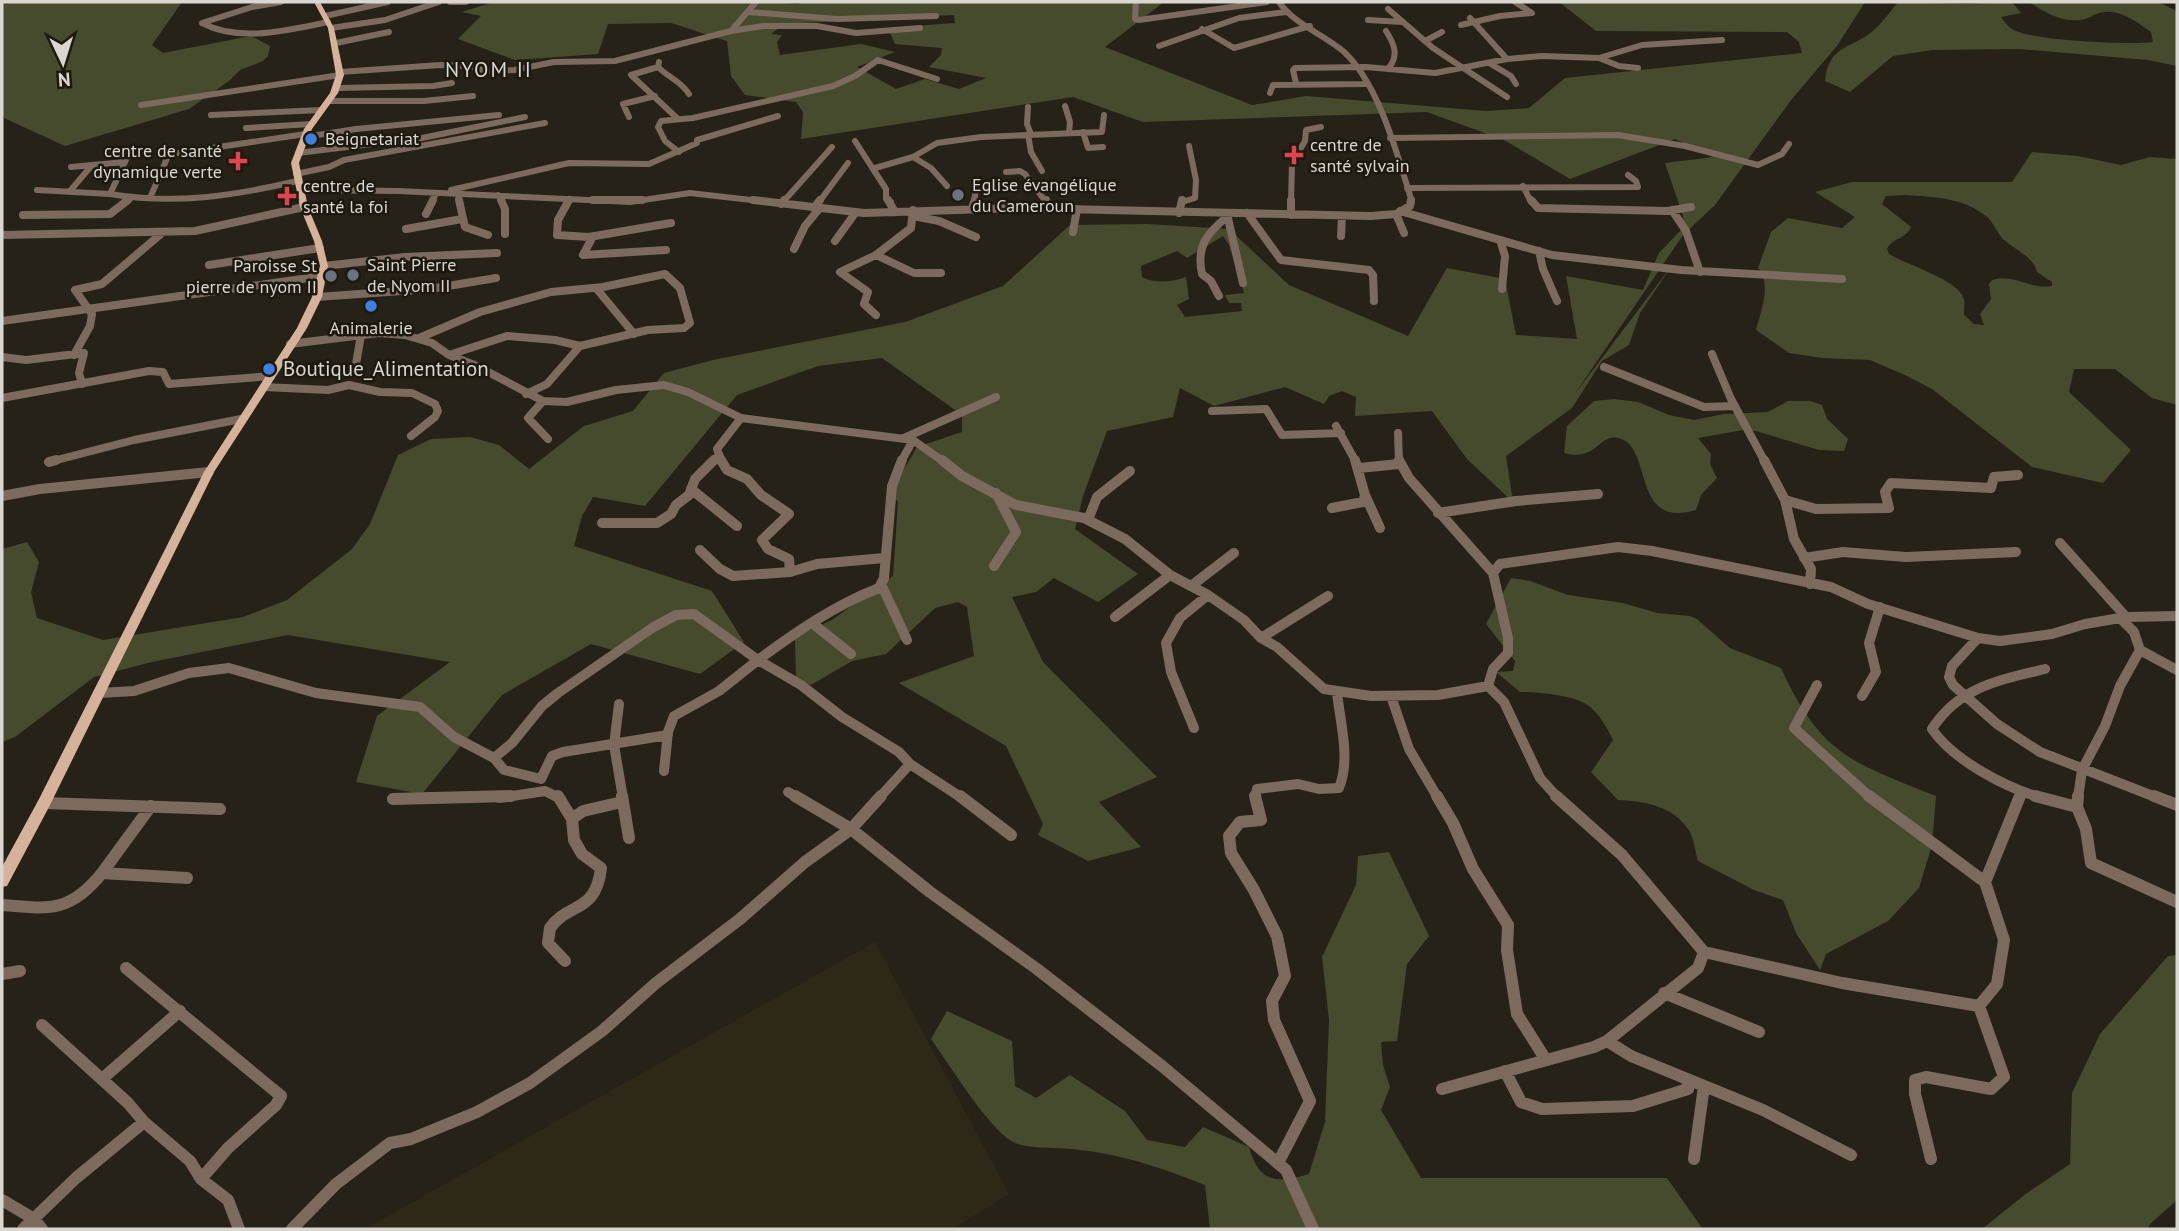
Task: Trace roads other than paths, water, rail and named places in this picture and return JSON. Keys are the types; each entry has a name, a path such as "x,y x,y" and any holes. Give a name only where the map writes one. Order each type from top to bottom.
{"main road":[{"path":"2,881 100,693 209,472 302,328 317,297 323,271 320,248 297,182 298,153 312,124 338,88 340,74 336,43 317,2"}],"street":[{"path":"281,2 252,7 202,23 216,31 248,34 328,22 385,20 439,2"},
{"path":"328,22 388,2"},
{"path":"450,2 466,2"},
{"path":"731,31 757,2"},
{"path":"1136,2 1135,19 1139,20 1267,2"},
{"path":"1279,2 1286,12 1343,51 1366,84 1390,138 1412,202 1398,212"},
{"path":"1461,25 1471,19 1532,13 1515,2"},
{"path":"1388,9 1462,69 1507,97"},
{"path":"748,12 837,19 936,16"},
{"path":"1159,46 1239,18 1286,12"},
{"path":"1471,19 1507,59"},
{"path":"1368,20 1404,22"},
{"path":"141,105 340,74 440,65 469,66 486,71 514,70 554,62 614,61 731,31 763,26 817,26 856,33 920,28"},
{"path":"1202,29 1234,48 1310,26"},
{"path":"1387,31 1396,53 1395,62 1388,69"},
{"path":"336,43 389,32"},
{"path":"1425,41 1442,32"},
{"path":"1599,58 1614,52 1658,44 1721,40"},
{"path":"655,52 659,58 658,67"},
{"path":"1296,83 1293,70 1295,68 1355,67 1435,73 1507,59 1542,56 1599,58 1619,66 1638,68"},
{"path":"679,152 665,141 658,125 661,121 693,118 833,86 855,76 878,60 937,79"},
{"path":"1489,63 1511,76 1516,84"},
{"path":"658,67 666,75 682,83 689,94"},
{"path":"658,67 631,75 654,96 670,116 679,119"},
{"path":"338,88 433,86 452,83"},
{"path":"1270,93 1273,85 1366,84"},
{"path":"211,115 473,96"},
{"path":"629,117 623,104 654,96"},
{"path":"1065,106 1070,122 1069,132"},
{"path":"1028,107 1027,124 1031,152 1042,172"},
{"path":"150,198 172,154 356,129 499,115"},
{"path":"873,169 913,157 937,143 1030,134 1102,132 1104,115"},
{"path":"426,214 438,193 554,165 649,164 712,134 778,116"},
{"path":"298,153 422,138 525,117"},
{"path":"693,118 712,134"},
{"path":"37,190 171,201 217,198 297,182 344,160 545,122"},
{"path":"246,128 312,124"},
{"path":"1291,215 1294,157 1303,143 1306,130 1321,127"},
{"path":"1083,132 1088,148 1103,147"},
{"path":"1390,138 1618,135 1685,146 1758,165 1782,154 1789,144"},
{"path":"855,141 886,189 886,199 892,203 895,212"},
{"path":"1179,213 1182,200 1195,198 1196,180 1189,146"},
{"path":"780,204 832,147"},
{"path":"110,194 130,150"},
{"path":"913,157 931,168 947,186"},
{"path":"71,167 125,162"},
{"path":"794,249 805,226 848,163"},
{"path":"70,191 92,165"},
{"path":"1006,172 1020,171 1025,174 1045,197 1046,209"},
{"path":"1407,188 1638,187 1628,174"},
{"path":"297,182 438,193 631,202 690,193 856,212 913,213 972,208 1077,209 1342,217 1398,212 1539,251 1700,272 1843,279"},
{"path":"1523,186 1532,203 1538,208 1672,211 1691,207"},
{"path":"972,208 977,196 976,188"},
{"path":"458,194 462,219 468,229 488,235"},
{"path":"498,195 505,209 505,234"},
{"path":"23,215 110,214 132,197"},
{"path":"570,199 558,220 556,234 589,237 671,223"},
{"path":"2,235 201,230 304,207"},
{"path":"1073,232 1077,209"},
{"path":"1672,211 1680,218 1700,272"},
{"path":"835,241 856,212"},
{"path":"1398,212 1404,233"},
{"path":"913,213 976,237"},
{"path":"876,315 864,304 868,292 840,274 876,255 911,228 913,213"},
{"path":"1247,213 1281,260 1365,268 1372,272 1374,300"},
{"path":"1228,215 1243,283"},
{"path":"1219,296 1211,281 1202,274 1200,245 1206,233 1228,215"},
{"path":"1341,236 1342,217"},
{"path":"406,229 462,219"},
{"path":"74,355 75,348 91,324 90,308 75,290 102,284 162,233"},
{"path":"589,237 591,240 583,255 666,250"},
{"path":"1500,240 1505,256 1502,289"},
{"path":"209,265 320,248"},
{"path":"1539,251 1538,260 1557,301"},
{"path":"2,321 202,295 405,257 498,253"},
{"path":"876,255 920,276 941,273"},
{"path":"419,338 448,324 556,290 596,288 665,274 673,278 684,299 689,326 580,346 560,340 512,336 449,355"},
{"path":"317,297 430,289 496,278"},
{"path":"596,288 634,334"},
{"path":"290,344 394,333 419,338 543,401 573,401 617,390 664,385 688,391 741,418 908,439 922,444 962,476 1016,505 1088,520 1125,539 1170,575 1208,595 1244,620 1261,638 1277,647 1324,688 1337,692 1391,696 1453,694 1488,686"},
{"path":"356,364 361,335"},
{"path":"526,394 547,384 580,346"},
{"path":"2,357 26,360 84,352 79,373 82,384"},
{"path":"1712,354 1735,406 1786,500 1794,539 1811,569 1810,584"},
{"path":"1604,367 1704,407 1735,406"},
{"path":"2,398 149,371 163,372 169,384 271,376"},
{"path":"264,387 328,390 349,385 380,392 418,393 435,404 439,411 411,436"},
{"path":"664,771 668,735 674,716 719,691 812,623 853,598 879,588 895,474 908,439 996,397"},
{"path":"543,401 528,418 548,439"},
{"path":"1212,411 1266,409 1282,435 1339,429 1359,468 1365,495 1380,528"},
{"path":"741,418 717,449 718,456 727,470 747,479 761,495 789,514 762,540 768,549 789,559 790,572"},
{"path":"49,462 134,440 241,419"},
{"path":"1398,433 1399,464 1438,513 1493,573 1505,624 1508,653 1493,669 1488,686"},
{"path":"602,523 657,523 671,514 676,505 689,495 695,479 718,456"},
{"path":"1359,468 1399,464"},
{"path":"1088,520 1097,497 1130,471"},
{"path":"2,496 40,489 209,472"},
{"path":"1786,500 1816,509 1889,508 1885,492 1891,483 1991,488 1994,477 2018,475"},
{"path":"691,489 737,526"},
{"path":"994,566 1016,532 996,493"},
{"path":"1438,513 1516,501 1598,494"},
{"path":"1332,508 1363,502 1365,495"},
{"path":"2060,543 2123,617 2134,632 2140,650 2177,670"},
{"path":"1493,573 1500,564 1516,560 1618,547 1651,551 1831,587 1880,607 1978,638 2015,640 2123,617 2177,616"},
{"path":"700,550 720,569 733,576 790,572 817,564 884,558"},
{"path":"1804,558 1843,552 1906,557 2016,552"},
{"path":"1191,586 1234,553"},
{"path":"1115,617 1170,575"},
{"path":"881,584 907,640"},
{"path":"1194,728 1171,672 1166,643 1180,618 1208,595"},
{"path":"1261,638 1328,596"},
{"path":"1861,696 1875,672 1869,643 1880,607"},
{"path":"494,758 512,743 542,706 558,692 652,628 676,615 694,614 758,660 801,685 842,717 899,752 910,764 948,787 1011,835"},
{"path":"812,623 851,654"},
{"path":"1978,638 1952,666 1949,677 1965,696 1997,724 2040,752 2177,805"},
{"path":"2140,650 2120,686 2105,726 2082,769 2077,807 2086,829 2091,863 2177,902"},
{"path":"100,693 134,691 189,673 229,668 316,693 420,707 454,737 494,758 504,769 541,779 552,756 564,751 614,746 668,735"},
{"path":"2045,669 2001,680 1965,696 1944,711 1932,729 1943,745 2021,793 2077,807"},
{"path":"1817,685 1794,728 1877,803 1985,882 2004,940 1997,984 1979,1006"},
{"path":"1488,686 1504,702 1540,778 1622,855 1704,952 1842,983 1979,1006"},
{"path":"1278,1163 1310,1101 1274,1020 1272,1001 1285,976 1277,936 1254,890 1231,853 1229,836 1240,822 1261,820 1254,800 1257,789 1298,784 1319,789 1339,788 1344,779 1345,759 1337,692"},
{"path":"1391,696 1409,749 1453,823 1474,869 1508,925 1507,950 1517,1014 1546,1060"},
{"path":"619,704 614,746 629,838"},
{"path":"292,1229 337,1184 390,1143 411,1139 477,1112 530,1083 602,1031 656,983 740,919 805,862 852,829 910,764"},
{"path":"393,799 498,798 545,791 557,795 572,819 573,840 582,854 600,868 600,880 593,897 569,915 552,923 549,929 548,943 565,961"},
{"path":"788,792 852,829 929,892 1037,969 1152,1058 1286,1170 1313,1229"},
{"path":"1985,882 2021,793"},
{"path":"572,819 583,811 622,802"},
{"path":"44,803 220,809"},
{"path":"2,905 65,907 85,896 150,806"},
{"path":"103,873 187,878"},
{"path":"1443,1088 1594,1047 1607,1041 1698,968 1704,952"},
{"path":"125,968 281,1096 276,1105 237,1139 201,1179"},
{"path":"2,974 20,971"},
{"path":"1664,993 1759,1032"},
{"path":"1931,1159 1915,1094 1915,1080 1926,1077 1991,1089 2004,1077 1979,1006"},
{"path":"102,1079 180,1011"},
{"path":"43,1024 144,1122 190,1161 191,1168 201,1179 228,1200 239,1229"},
{"path":"1607,1041 1631,1056 1763,1110 1851,1155"},
{"path":"1505,1071 1521,1102 1542,1109 1633,1106 1688,1089 1688,1079"},
{"path":"1694,1158 1704,1086"},
{"path":"23,1229 38,1224 76,1178 144,1122"},
{"path":"2,1200 38,1224"}],"place":[{"name":"Beignetariat","path":"311,139"},
{"name":"centre de santé sylvain","path":"1294,155"},
{"name":"centre de santé dynamique verte","path":"238,161"},
{"name":"Eglise évangélique du Cameroun","path":"958,195"},
{"name":"centre de santé la foi","path":"287,196"},
{"name":"Saint Pierre de Nyom II","path":"353,275"},
{"name":"Paroisse St pierre de nyom II","path":"331,276"},
{"name":"Animalerie","path":"371,306"},
{"name":"Boutique_Alimentation","path":"269,369"}],"district":[{"name":"NYOM II","path":"489,70"}]}
